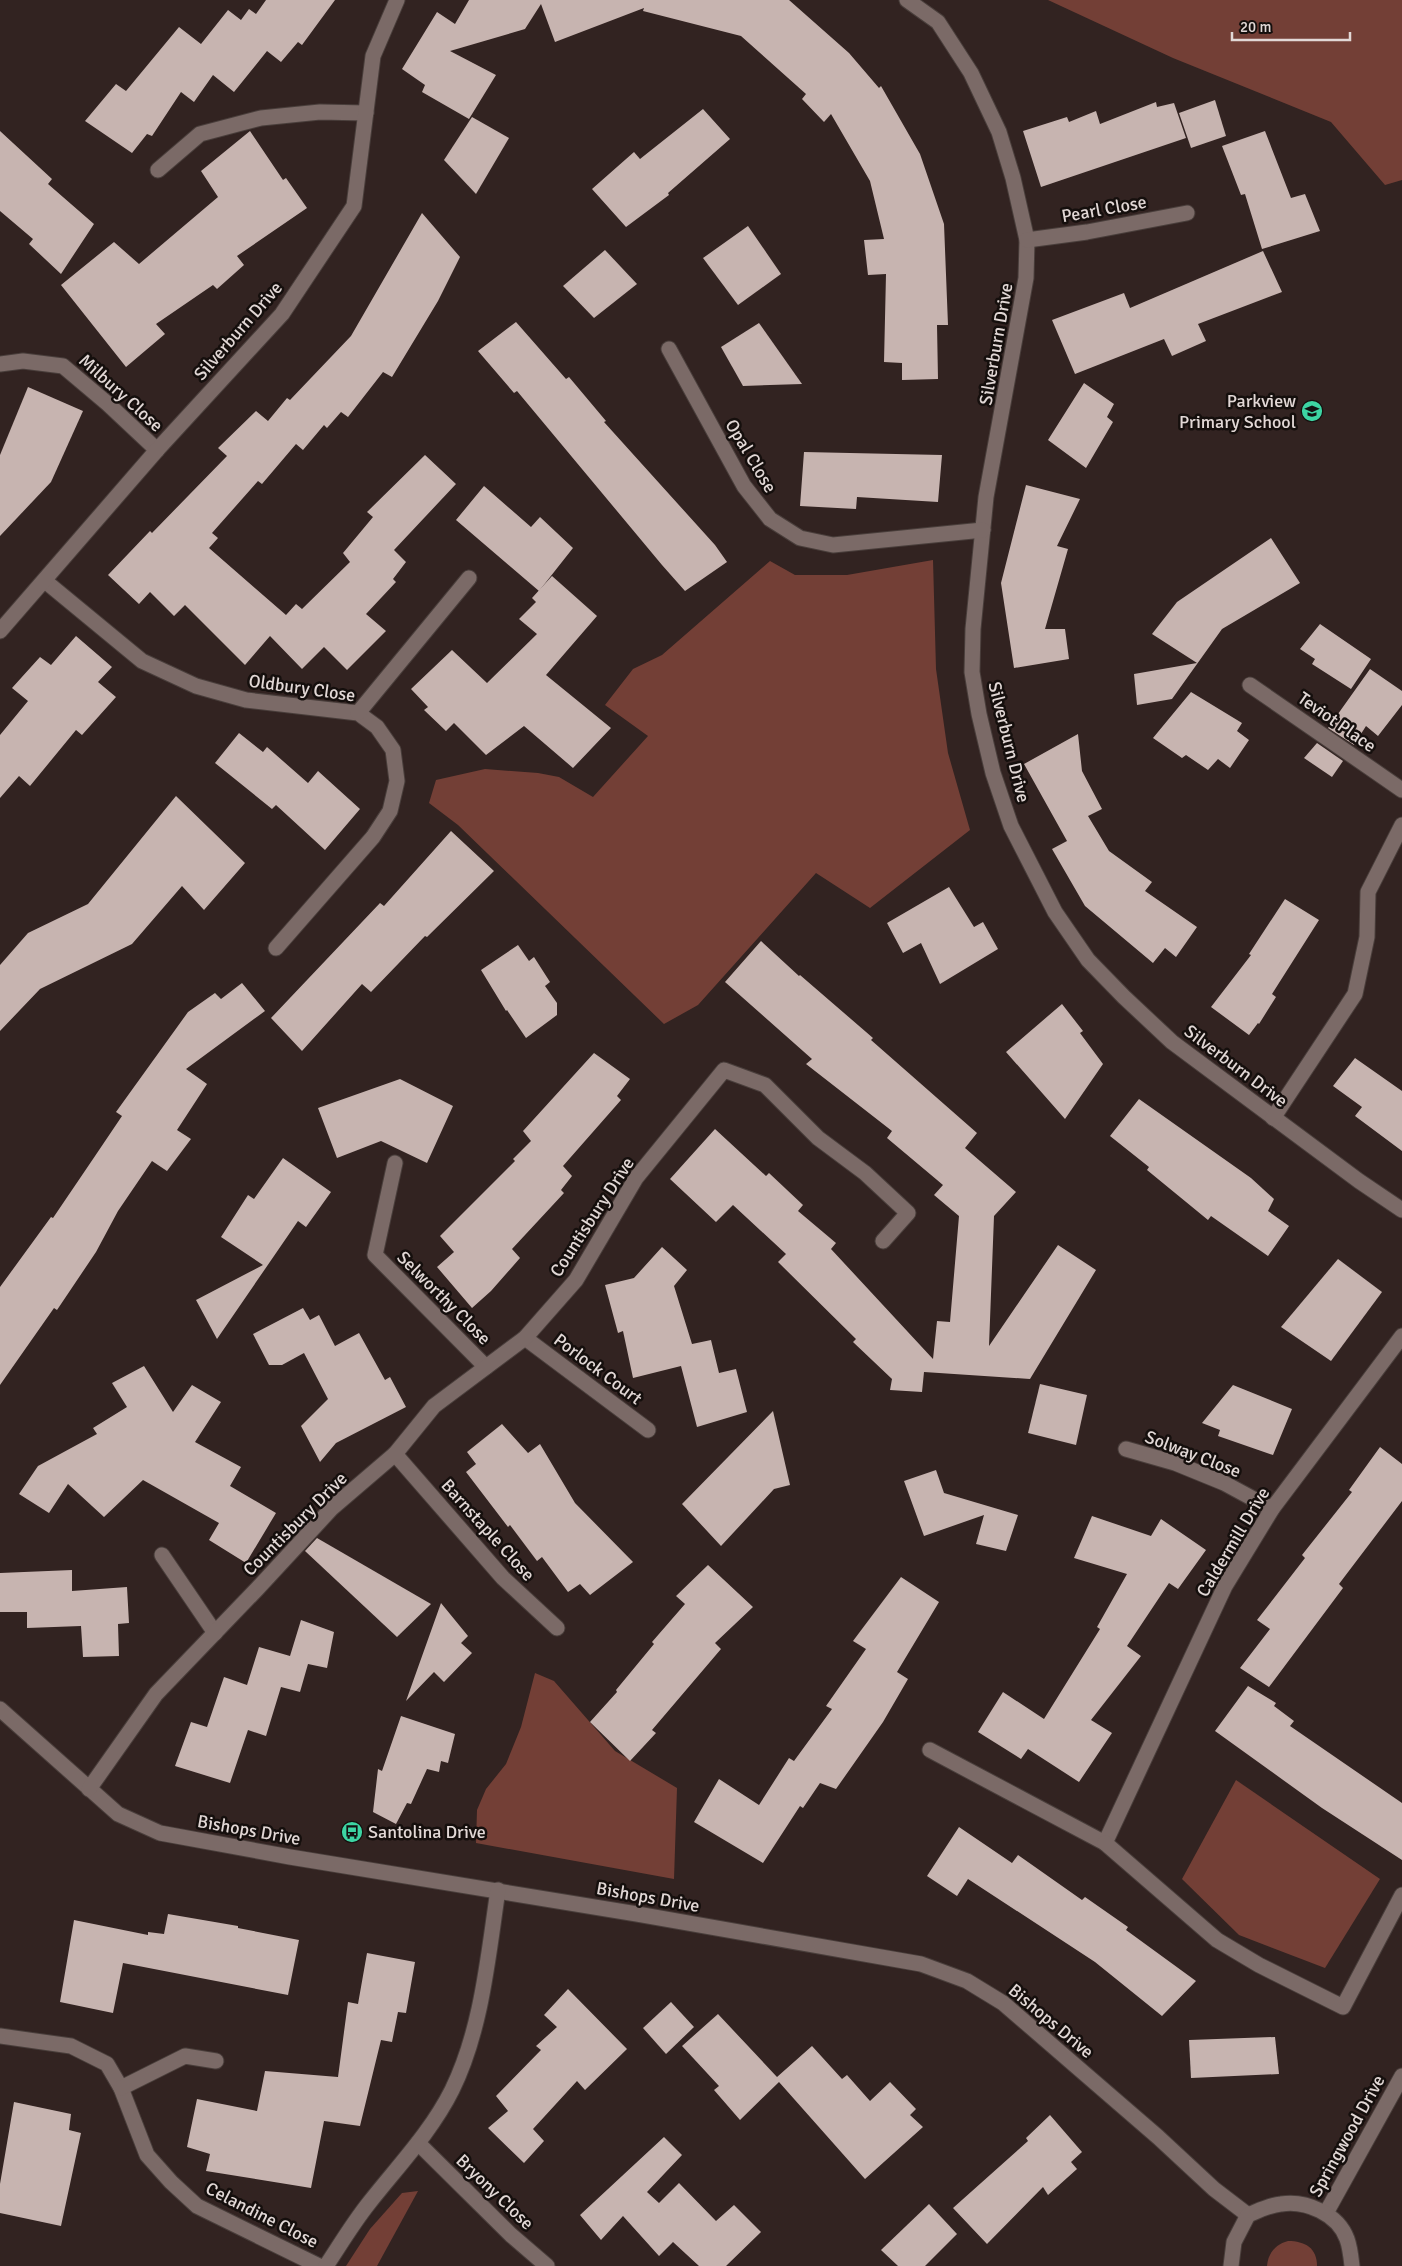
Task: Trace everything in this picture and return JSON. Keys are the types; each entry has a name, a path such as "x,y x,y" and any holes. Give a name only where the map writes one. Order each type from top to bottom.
{"street":[{"name":"Silverburn Drive","path":"0,632 157,450 282,314 354,206 373,56 397,0"},
{"name":"Silverburn Drive","path":"907,0 938,22 971,73 999,132 1013,178 1027,240 1026,278 986,497 973,629 972,672 979,714 994,773 1015,835 1055,912 1088,960 1124,997 1172,1042 1359,1181 1402,1210"},
{"path":"158,170 200,134 260,118 320,112 366,113"},
{"name":"Pearl Close","path":"1027,240 1087,232 1187,213"},
{"name":"Opal Close","path":"669,349 744,486 770,519 800,538 833,545 983,530"},
{"name":"Milbury Close","path":"0,364 23,361 62,366 108,404 157,450"},
{"path":"358,713 469,578"},
{"name":"Oldbury Close","path":"45,581 142,661 196,686 246,700 358,713 376,727 393,750 397,781 390,811 373,837 276,948"},
{"name":"Teviot Place","path":"1250,685 1402,790"},
{"path":"1273,1118 1355,994 1367,937 1368,892 1402,825"},
{"name":"Countisbury Drive","path":"89,1789 156,1694 332,1508 395,1454 434,1406 525,1338 576,1280 636,1178 724,1070 765,1085 818,1138 865,1173 908,1213 883,1241"},
{"name":"Selworthy Close","path":"395,1163 375,1254 486,1367"},
{"name":"Caldermill Drive","path":"1105,1842 1225,1586 1272,1509 1402,1336"},
{"name":"Porlock Court","path":"525,1338 648,1430"},
{"name":"Solway Close","path":"1126,1448 1175,1463 1224,1483 1272,1509"},
{"name":"Barnstaple Close","path":"395,1454 503,1578 558,1628"},
{"path":"162,1555 215,1633"},
{"name":"Bishops Drive","path":"0,1709 118,1814 160,1833 921,1964 967,1982 1002,2003 1158,2137 1214,2189 1248,2216"},
{"path":"930,1750 1105,1842 1217,1940 1259,1965 1344,2007 1402,1894"},
{"path":"326,2266 368,2204 418,2143 452,2090 469,2046 479,2005 498,1890"},
{"name":"Celandine Close","path":"0,2036 71,2046 107,2064 121,2088 147,2154 171,2182 197,2206 319,2266"},
{"path":"121,2088 185,2056 216,2061"},
{"name":"Springwood Drive","path":"1326,2213 1402,2076"},
{"name":"Bryony Close","path":"418,2143 511,2235 547,2266"},
{"path":"1231,2266 1234,2242 1248,2216 1280,2204 1302,2204 1326,2213 1341,2227 1348,2239 1352,2266"}],"shaded area":[{"path":"1048,0 1402,0 1402,180 1385,185 1331,122 1173,58"},
{"path":"933,560 936,669 948,753 970,830 870,908 816,873 698,1005 664,1024 458,825 429,803 436,780 485,769 538,773 559,777 593,797 648,736 605,705 633,669 662,655 770,561 795,575 847,575"},
{"path":"535,1673 554,1681 615,1751 677,1788 674,1879 476,1843 477,1810 486,1789 506,1764 521,1727"},
{"path":"1236,1780 1380,1879 1325,1968 1239,1935 1182,1879"},
{"path":"418,2191 377,2266 346,2266 370,2229 402,2193"},
{"path":"1288,2241 1300,2242 1309,2247 1315,2254 1317,2266 1267,2266 1273,2250 1280,2244"}],"building":[{"path":"266,0 335,0 302,45 298,42 281,62 267,51 234,92 213,75 194,102 181,92 152,136 147,134 132,153 85,121 116,84 126,91 179,27 201,44 228,10 241,20 249,9 256,14"},
{"path":"469,0 789,0 849,53 879,88 881,86 920,154 944,224 948,325 937,325 938,379 902,380 902,363 884,362 886,274 868,275 864,240 884,239 870,181 831,114 824,122 802,99 806,94 741,36 643,11 644,8 555,42 541,4 525,29 450,51 496,75 469,119 422,92 425,85 402,69 437,12 455,24"},
{"path":"1215,100 1226,136 1191,148 1179,113"},
{"path":"1156,102 1157,107 1174,103 1186,138 1041,187 1023,131 1067,117 1069,122 1096,111 1100,124"},
{"path":"703,109 730,139 668,193 669,195 626,227 592,189 634,152 640,159"},
{"path":"472,117 509,138 476,194 444,160"},
{"path":"0,131 52,179 48,184 94,224 61,274 29,244 33,239 0,211"},
{"path":"250,131 283,180 286,178 307,208 237,256 244,265 217,289 213,285 156,324 165,334 126,367 61,285 114,242 139,264 218,197 201,171"},
{"path":"1265,131 1291,198 1305,194 1320,231 1262,249 1245,194 1241,195 1222,146"},
{"path":"422,213 460,257 438,301 392,377 383,372 348,417 341,412 327,428 324,425 303,450 296,444 262,484 258,481 212,533 218,538 209,548 286,615 296,604 302,609 350,562 343,553 373,517 367,512 425,455 456,484 394,550 406,562 393,579 396,582 366,614 386,631 347,670 324,647 302,669 270,636 245,665 185,605 174,616 150,592 139,604 108,575 227,456 218,448 256,411 268,421 287,398 290,400 351,336"},
{"path":"748,226 781,274 738,305 703,258"},
{"path":"605,250 637,284 594,318 563,286"},
{"path":"1263,251 1282,292 1198,324 1206,341 1172,356 1164,339 1075,374 1052,320 1124,293 1130,308"},
{"path":"516,322 566,379 569,377 606,421 604,422 715,545 727,562 685,591 662,565 517,391 514,393 478,351"},
{"path":"759,323 802,384 743,386 721,347"},
{"path":"1084,383 1114,404 1107,417 1113,422 1086,468 1048,440"},
{"path":"28,387 83,411 51,482 0,536 0,455"},
{"path":"804,452 942,455 938,502 857,497 856,509 800,506"},
{"path":"1026,485 1080,499 1057,546 1068,549 1045,629 1065,629 1069,659 1014,668 1001,583"},
{"path":"484,486 531,527 540,517 573,548 539,591 456,520"},
{"path":"1271,538 1300,583 1222,629 1172,699 1137,705 1134,674 1197,663 1152,634 1177,602"},
{"path":"552,576 597,616 546,675 611,728 573,768 524,726 486,755 454,723 446,731 424,710 428,707 411,689 452,650 487,683 537,634 519,619 536,602 532,598"},
{"path":"1320,624 1371,659 1351,689 1312,664 1315,659 1300,649"},
{"path":"76,636 112,667 98,682 116,697 82,735 76,730 30,786 19,776 0,798 0,735 28,701 12,688 40,657 51,665"},
{"path":"1370,669 1402,691 1402,705 1378,736 1366,726 1354,745 1328,728"},
{"path":"1191,692 1242,723 1237,731 1249,740 1230,768 1218,759 1208,770 1186,755 1182,758 1153,738"},
{"path":"239,733 263,752 267,747 308,783 318,771 360,809 325,850 276,805 272,809 215,763"},
{"path":"1078,734 1082,771 1102,809 1088,816 1109,851 1152,882 1145,891 1197,927 1176,957 1165,948 1153,963 1085,906 1052,849 1067,841 1024,764"},
{"path":"1317,743 1343,761 1332,777 1304,758"},
{"path":"176,796 245,863 204,910 182,886 132,944 40,989 0,1031 0,965 28,933 88,904"},
{"path":"451,831 494,871 427,937 425,936 371,992 362,984 302,1051 271,1018 380,903 384,906"},
{"path":"949,887 974,927 983,922 998,949 940,984 921,943 903,953 887,923"},
{"path":"1285,899 1319,920 1272,994 1276,997 1259,1024 1249,1035 1211,1007 1251,955 1249,954"},
{"path":"761,941 799,976 873,1038 871,1040 977,1133 965,1148 1016,1192 994,1216 989,1346 1058,1245 1096,1270 1030,1379 924,1372 922,1392 890,1390 892,1379 853,1342 856,1339 778,1262 786,1254 733,1205 716,1222 670,1179 715,1129 766,1176 769,1173 803,1205 798,1211 836,1243 831,1249 933,1359 937,1321 950,1322 959,1216 934,1195 943,1185 887,1138 892,1131 806,1064 812,1059 725,982"},
{"path":"518,945 529,961 534,957 550,982 545,986 557,1003 557,1015 526,1038 506,1011 481,970"},
{"path":"242,983 265,1011 186,1069 207,1084 177,1130 191,1139 167,1171 152,1161 118,1211 96,1252 57,1310 54,1308 0,1385 0,1287 51,1217 53,1218 122,1116 116,1112 188,1012 215,993 221,999"},
{"path":"1062,1004 1083,1031 1080,1033 1103,1064 1065,1119 1006,1052"},
{"path":"594,1053 630,1079 617,1096 621,1100 563,1166 572,1176 561,1190 564,1193 512,1249 520,1258 491,1291 472,1308 437,1267 454,1252 440,1236 515,1161 513,1159 531,1141 523,1131"},
{"path":"1355,1058 1402,1091 1402,1151 1355,1116 1362,1107 1333,1086"},
{"path":"400,1079 453,1106 427,1163 381,1141 337,1158 318,1108"},
{"path":"1139,1099 1251,1178 1274,1199 1268,1211 1289,1226 1268,1256 1211,1216 1208,1220 1147,1170 1149,1167 1110,1136"},
{"path":"283,1158 331,1192 306,1227 298,1221 217,1339 196,1300 263,1265 221,1237 248,1195 254,1199"},
{"path":"662,1247 687,1270 674,1286 692,1344 711,1340 719,1373 736,1369 747,1412 697,1427 681,1366 633,1378 623,1331 618,1333 605,1285 634,1278"},
{"path":"1338,1259 1382,1292 1331,1361 1281,1327"},
{"path":"303,1308 310,1320 319,1315 335,1346 359,1333 385,1380 390,1377 406,1407 336,1443 320,1462 301,1426 328,1399 304,1353 282,1365 269,1365 253,1334"},
{"path":"144,1366 173,1412 192,1385 221,1402 195,1442 241,1467 230,1486 276,1513 246,1563 209,1540 219,1523 143,1480 104,1517 68,1484 49,1513 19,1494 38,1466 97,1434 93,1428 127,1407 112,1383"},
{"path":"1040,1384 1087,1395 1076,1445 1028,1433"},
{"path":"1233,1385 1292,1409 1273,1455 1218,1436 1220,1430 1202,1423"},
{"path":"773,1411 790,1485 774,1489 721,1546 682,1504"},
{"path":"502,1424 528,1453 540,1444 575,1503 633,1562 590,1595 580,1584 568,1592 542,1557 537,1561 510,1525 508,1527 466,1472 476,1464 467,1452"},
{"path":"1380,1447 1402,1464 1402,1501 1339,1584 1343,1588 1269,1687 1240,1668 1270,1629 1257,1620 1305,1558 1302,1555 1352,1492 1349,1490"},
{"path":"936,1470 944,1493 1018,1515 1006,1551 976,1544 984,1515 924,1536 904,1481"},
{"path":"1092,1516 1151,1536 1161,1519 1206,1550 1178,1589 1169,1583 1127,1646 1141,1656 1091,1720 1112,1733 1079,1782 1028,1749 1021,1759 978,1732 1003,1692 1044,1719 1100,1629 1097,1627 1127,1574 1074,1558"},
{"path":"317,1538 431,1604 397,1637 305,1551"},
{"path":"708,1565 753,1607 715,1643 721,1649 652,1730 656,1733 630,1761 590,1722 617,1692 616,1690 654,1644 652,1642 685,1604 676,1596"},
{"path":"72,1570 72,1591 127,1587 129,1623 118,1624 119,1656 83,1657 81,1626 27,1628 27,1612 0,1612 0,1573"},
{"path":"901,1577 939,1602 897,1672 908,1679 883,1722 836,1789 820,1783 803,1808 800,1806 763,1863 694,1822 719,1779 759,1805 789,1758 794,1761 832,1709 826,1706 866,1649 853,1641"},
{"path":"441,1603 468,1636 461,1643 472,1653 444,1682 434,1672 406,1701"},
{"path":"301,1620 334,1632 327,1668 308,1664 300,1692 281,1687 266,1736 248,1730 230,1783 175,1766 191,1722 207,1727 224,1677 247,1685 259,1647 290,1656"},
{"path":"1248,1686 1276,1703 1274,1706 1294,1721 1290,1726 1402,1803 1402,1860 1322,1808 1215,1731"},
{"path":"401,1716 455,1734 448,1763 441,1761 439,1772 427,1769 411,1804 407,1803 396,1824 373,1812 378,1769 382,1771"},
{"path":"959,1827 1012,1863 1018,1855 1082,1900 1085,1897 1128,1927 1126,1930 1196,1981 1162,2016 1095,1962 968,1879 957,1896 927,1876"},
{"path":"168,1914 238,1926 238,1928 299,1940 288,1995 123,1963 113,2013 60,2002 74,1920 148,1935 148,1932 164,1934"},
{"path":"367,1953 415,1962 406,2013 398,2012 392,2042 381,2040 360,2126 324,2121 311,2188 206,2171 210,2154 187,2147 197,2099 257,2111 265,2071 338,2077 348,2002 358,2004"},
{"path":"568,1989 627,2049 585,2090 577,2081 533,2129 544,2141 524,2163 488,2128 508,2111 496,2096 541,2050 536,2046 557,2027 544,2015"},
{"path":"671,2002 694,2027 666,2054 643,2028"},
{"path":"718,2014 777,2077 812,2046 842,2079 847,2075 870,2101 890,2082 916,2109 910,2115 923,2127 865,2179 779,2082 740,2120 714,2090 719,2086 682,2046"},
{"path":"1275,2037 1279,2074 1191,2078 1189,2040"},
{"path":"14,2102 71,2114 69,2130 81,2133 61,2226 0,2213 0,2184"},
{"path":"1050,2115 1082,2152 1071,2162 1077,2169 1048,2195 1043,2187 987,2244 953,2208 1028,2141 1026,2138"},
{"path":"664,2137 682,2155 647,2192 659,2203 679,2183 716,2221 734,2205 761,2232 726,2266 699,2266 673,2242 659,2256 623,2216 601,2240 580,2215"},
{"path":"929,2204 957,2234 925,2266 898,2266 881,2250"}],"place":[{"name":"Parkview Primary School","path":"1312,411"},
{"name":"Santolina Drive","path":"352,1832"}]}
